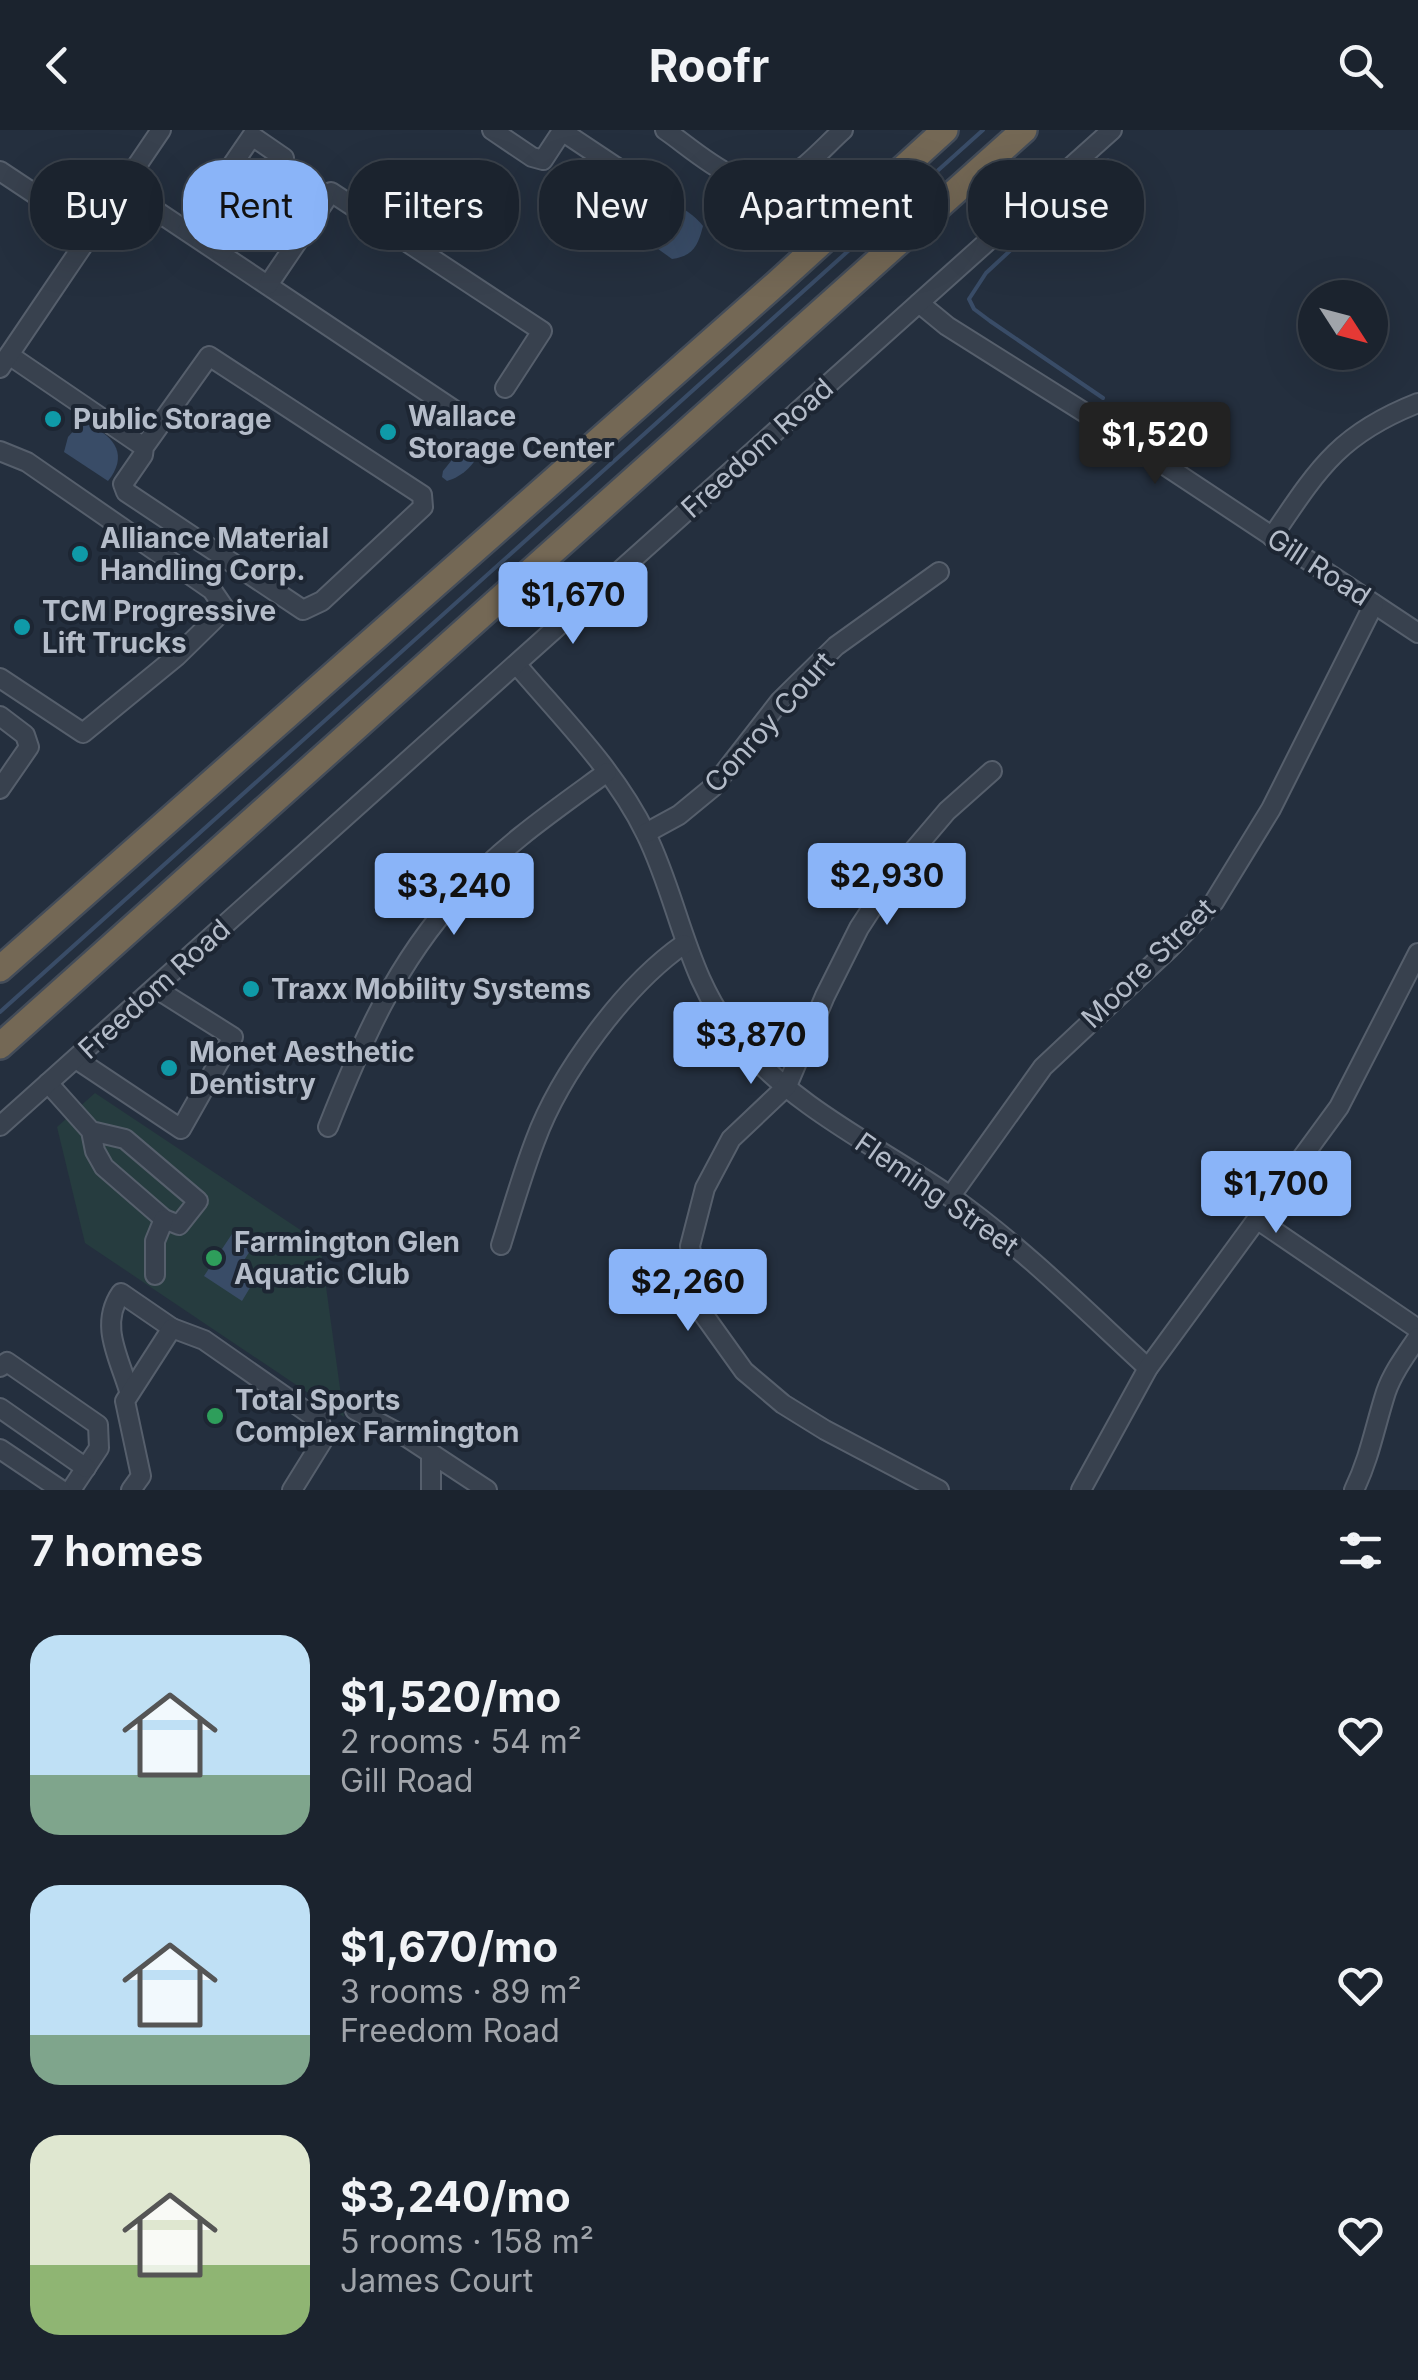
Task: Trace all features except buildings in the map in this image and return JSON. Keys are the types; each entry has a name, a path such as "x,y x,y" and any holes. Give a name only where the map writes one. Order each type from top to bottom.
{"highway":[{"path":"0,970 945,130"},
{"path":"0,1046 1024,130"}],"street":[{"path":"141,160 162,130"},
{"path":"492,130 543,160 562,130 606,160"},
{"path":"665,130 753,184 786,178 843,130"},
{"name":"Freedom Road","path":"0,1126 1112,130"},
{"path":"236,160 252,136 283,160"},
{"path":"0,171 30,191"},
{"path":"268,285 331,192 542,331 504,388"},
{"path":"80,250 5,362 144,446"},
{"path":"215,250 463,416"},
{"path":"221,254 224,250"},
{"name":"Gill Road","path":"919,303 947,326 1418,634"},
{"path":"209,356 422,495 423,507 322,601 303,610 126,492 123,484 144,455 144,446 209,356"},
{"path":"1272,536 1313,476 1347,440 1371,424 1418,403"},
{"path":"0,452 28,462 212,590 225,608 177,656 84,733 0,678"},
{"name":"Conroy Court","path":"646,833 679,815 713,787 780,701 836,646 939,572"},
{"name":"Moore Street","path":"950,1196 1043,1067 1214,902 1271,809 1374,604"},
{"name":"Fleming Street","path":"517,665 607,772 646,833 684,944 718,1014 740,1042 831,1120 950,1196 1031,1261 1148,1368"},
{"path":"0,716 25,735 29,747 0,789"},
{"path":"939,1490 825,1430 784,1404 744,1371 701,1310 690,1246 705,1188 731,1139 787,1086 824,996 859,928 896,871 946,812 992,770"},
{"path":"328,1127 363,1037 407,959 448,906 520,835 607,772"},
{"path":"501,1245 536,1138 578,1059 654,965 684,944"},
{"path":"1081,1490 1148,1368 1339,1107 1418,953"},
{"path":"76,1058 181,1129 233,1037 155,988"},
{"path":"48,1083 91,1132 94,1150 104,1167 164,1219 179,1225 198,1201 125,1139 91,1132"},
{"path":"155,1274 156,1242 164,1219"},
{"path":"1258,1220 1418,1328"},
{"path":"129,1392 111,1332 110,1309 121,1293 172,1328 204,1340 320,1421 323,1440 292,1490"},
{"path":"132,1490 141,1476 125,1401 172,1328"},
{"path":"1354,1490 1373,1446 1397,1367 1418,1337"},
{"path":"0,1367 7,1362 98,1425 99,1448 71,1490"},
{"path":"0,1408 86,1468"},
{"path":"355,1410 487,1490"},
{"path":"0,1449 61,1490"},
{"path":"431,1455 432,1490"}],"green space":[{"name":"Farmington Glen Aquatic Club","path":"95,1093 320,1243 344,1417 85,1243 57,1127"}],"water":[{"path":"684,209 703,226 690,253 672,259 659,250 684,250"},
{"path":"89,425 106,435 116,448 117,463 108,481 64,452 68,437 77,427"},
{"path":"468,440 480,446 477,458 464,472 447,481 442,477 443,471"},
{"path":"232,1234 252,1248 235,1274 251,1286 242,1301 204,1276"}],"waterway":[{"path":"0,1012 983,130"},
{"path":"1011,250 986,273 969,299 974,309 1103,398"},
{"path":"1119,411 1137,425"}],"place":[{"name":"Public Storage","path":"53,419"},
{"name":"Wallace Storage Center","path":"388,432"},
{"name":"Alliance Material Handling Corp.","path":"80,554"},
{"name":"TCM Progressive Lift Trucks","path":"22,627"},
{"name":"Traxx Mobility Systems","path":"251,989"},
{"name":"Monet Aesthetic Dentistry","path":"169,1068"},
{"name":"Farmington Glen Aquatic Club","path":"214,1258"},
{"name":"Total Sports Complex Farmington","path":"215,1416"}]}
